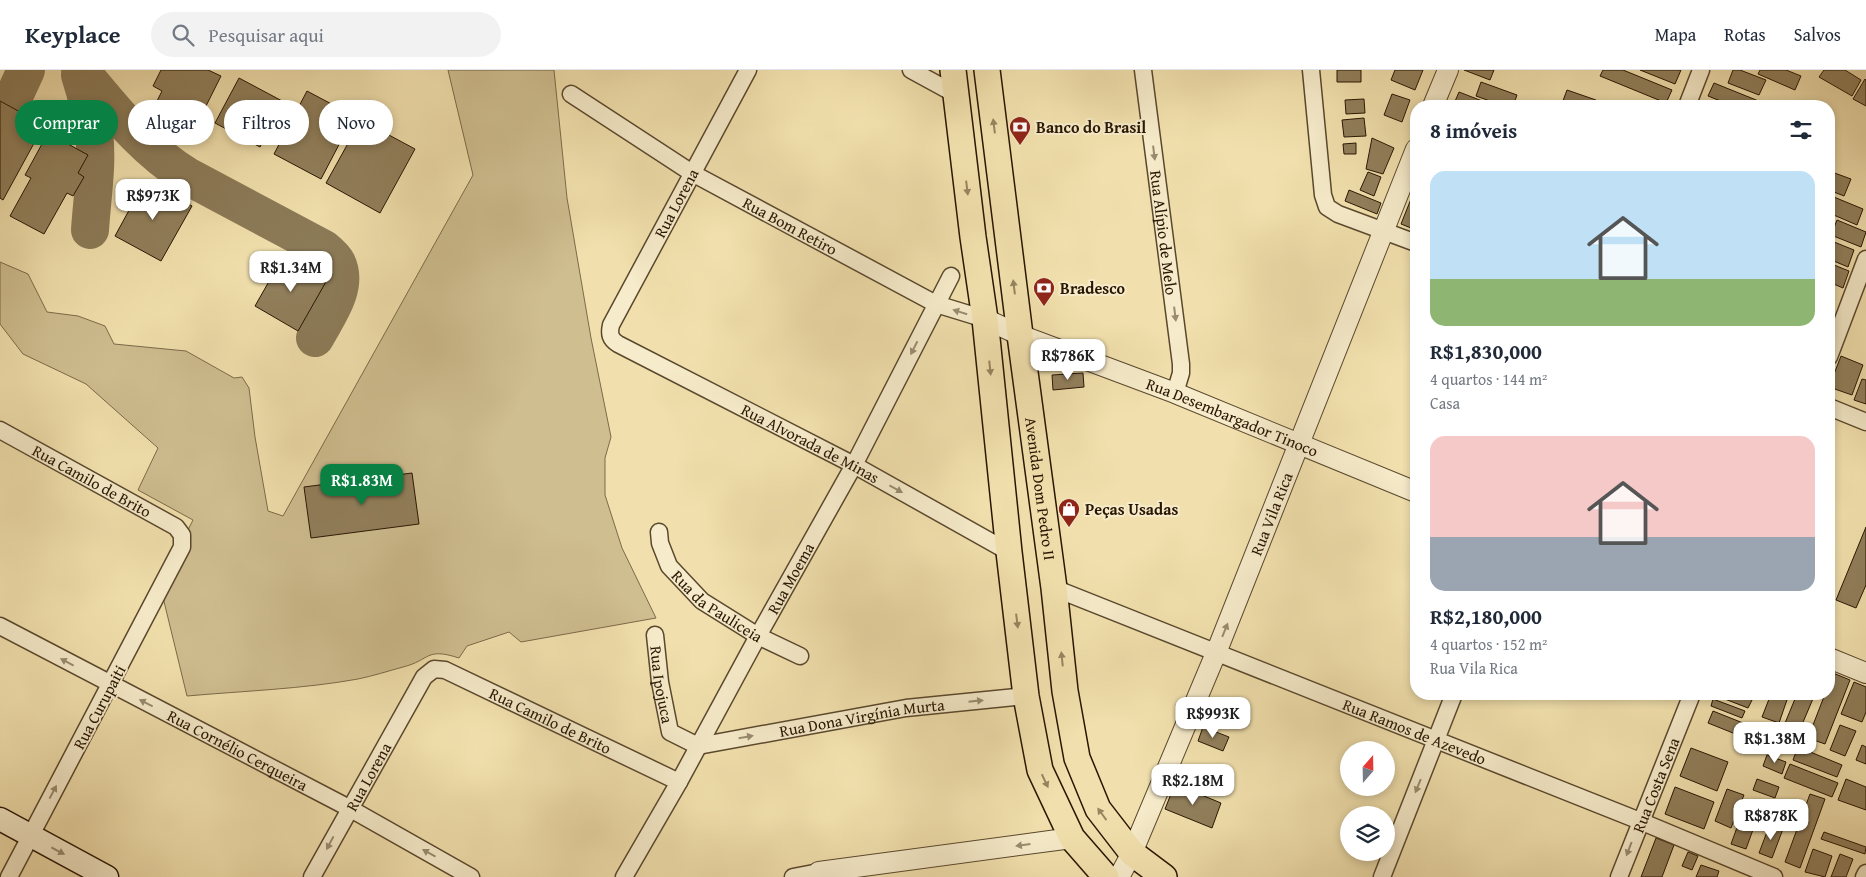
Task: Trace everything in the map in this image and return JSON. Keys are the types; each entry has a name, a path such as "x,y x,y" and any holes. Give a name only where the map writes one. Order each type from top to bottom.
{"main road":[{"path":"953,70 985,320 1026,696 1040,770 1072,838 1106,877"},
{"name":"Avenida Dom Pedro II","path":"987,70 1054,588 1065,691 1077,758 1098,810 1132,853 1164,877"},
{"path":"0,819 108,877"}],"street":[{"name":"Rua Lorena","path":"611,337 611,325 748,70"},
{"path":"911,70 955,94"},
{"name":"Rua Alípio de Melo","path":"1143,70 1181,364 1181,373 1175,393"},
{"path":"1311,70 1323,195 1328,207 1338,214 1410,241"},
{"path":"1436,100 1448,70"},
{"path":"1688,100 1701,70"},
{"name":"Rua Bom Retiro","path":"571,94 692,173 936,304 985,320 1020,335"},
{"name":"Rua Vila Rica","path":"1119,877 1132,853 1216,653 1410,164"},
{"path":"1835,341 1866,259"},
{"name":"Rua Moema","path":"624,877 679,782 854,465 950,276"},
{"name":"Rua Desembargador Tinoco","path":"1020,335 1175,393 1410,490"},
{"name":"Rua Alvorada de Minas","path":"611,337 618,344 854,465 1009,552"},
{"path":"1835,409 1866,422"},
{"name":"Rua Camilo de Brito","path":"0,430 165,520 176,527 182,535"},
{"name":"Rua da Pauliceia","path":"659,532 660,543 669,566 702,601 758,636 800,656"},
{"name":"Rua Curupaiti","path":"9,877 182,547 182,535"},
{"name":"Rua Ramos de Azevedo","path":"1054,588 1640,821 1774,877"},
{"name":"Rua Cornélio Cerqueira","path":"0,626 349,808 471,877"},
{"name":"Rua Ipojuca","path":"655,635 660,682 670,732 698,746"},
{"path":"1835,660 1866,672"},
{"name":"Rua Camilo de Brito","path":"424,677 434,669 445,670 679,782"},
{"name":"Rua Lorena","path":"312,877 424,677"},
{"name":"Rua Dona Virgínia Murta","path":"698,746 906,708 1026,696"},
{"path":"1382,877 1452,700"},
{"name":"Rua Costa Sena","path":"1619,877 1690,700"},
{"path":"793,877 1072,838"},
{"path":"1864,877 1866,873"}],"shaded area":[{"path":"448,70 554,70 567,198 591,338 611,437 605,458 605,495 622,548 656,618 521,642 509,632 467,646 459,658 434,654 412,664 358,679 294,687 187,696 160,585 193,520 138,490 158,448 86,384 23,354 0,324 0,262 28,274 47,312 78,316 105,326 114,344 186,351 234,378 242,377 249,388 255,437 268,511 283,516 473,175"}],"building":[{"path":"161,70 208,70 221,76 209,100 158,100 162,91 153,86"},
{"path":"1337,70 1361,70 1361,82 1337,82"},
{"path":"1395,70 1423,70 1415,90 1391,80"},
{"path":"1464,70 1494,70 1490,80"},
{"path":"1603,70 1623,70 1672,90 1667,100 1659,100 1600,76"},
{"path":"1640,70 1681,70 1675,84"},
{"path":"1733,70 1740,70 1766,80 1759,95 1728,83"},
{"path":"1760,70 1786,70 1801,76 1795,90 1758,74"},
{"path":"1824,70 1845,70 1861,80 1852,96 1819,77"},
{"path":"239,78 280,100 227,100"},
{"path":"1866,80 1866,106 1853,99"},
{"path":"1481,82 1517,95 1515,100 1487,100 1476,96"},
{"path":"1714,83 1756,100 1718,100 1708,96"},
{"path":"1567,90 1596,100 1563,100"},
{"path":"307,91 324,100 319,100 319,145 339,145 321,179 274,154 279,145 309,145 309,100 302,100"},
{"path":"1459,92 1480,100 1456,100"},
{"path":"1392,94 1410,100 1402,122 1384,115"},
{"path":"1364,99 1365,113 1346,114 1345,100"},
{"path":"0,101 15,109 15,145 33,145 3,200 0,198"},
{"path":"224,106 224,128 215,123"},
{"path":"1364,118 1366,136 1344,137 1342,120"},
{"path":"393,137 415,149 380,213 326,183 347,145 393,145"},
{"path":"1372,138 1394,148 1383,174 1366,169"},
{"path":"1356,143 1356,154 1344,154 1343,144"},
{"path":"41,145 70,145 88,155 78,173 84,177 73,196 67,193 44,234 10,216 31,178 25,175"},
{"path":"1368,172 1381,177 1374,196 1360,190"},
{"path":"1835,173 1851,179 1844,196 1835,192"},
{"path":"145,181 192,206 161,261 115,236"},
{"path":"1349,190 1381,203 1377,214 1345,201"},
{"path":"1835,197 1863,209 1857,225 1835,216"},
{"path":"1410,202 1410,228 1401,224"},
{"path":"1837,220 1866,232 1861,247 1835,237"},
{"path":"1835,242 1854,250 1848,267 1835,262"},
{"path":"284,255 327,280 298,331 255,306"},
{"path":"1835,265 1849,271 1843,288 1835,285"},
{"path":"1841,356 1863,365 1852,395 1835,389 1835,372"},
{"path":"1083,373 1084,387 1053,390 1052,375"},
{"path":"1862,379 1866,380 1866,404 1854,400"},
{"path":"412,473 419,524 311,538 304,487"},
{"path":"1866,527 1866,585 1856,608 1836,600"},
{"path":"1835,674 1850,680 1825,744 1808,738 1823,700 1835,700"},
{"path":"1854,682 1866,687 1866,712 1862,722 1841,714"},
{"path":"1713,700 1716,700 1745,711 1742,718 1711,706"},
{"path":"1727,700 1752,700 1748,708"},
{"path":"1769,700 1787,700 1779,723 1762,717"},
{"path":"1795,700 1812,700 1798,734 1783,728"},
{"path":"1713,711 1778,737 1773,749 1708,723"},
{"path":"1840,725 1856,731 1845,756 1830,750"},
{"path":"1203,727 1229,737 1223,751 1198,741"},
{"path":"1862,745 1866,747 1866,764 1856,760"},
{"path":"1798,747 1842,765 1837,777 1793,760"},
{"path":"1691,748 1728,762 1717,791 1680,776"},
{"path":"1767,755 1786,762 1782,774 1763,766"},
{"path":"1790,764 1838,783 1832,797 1784,778"},
{"path":"1757,779 1779,787 1775,798 1753,790"},
{"path":"1846,779 1866,787 1866,810 1838,800"},
{"path":"1175,784 1221,803 1212,828 1165,809"},
{"path":"1675,787 1714,802 1704,829 1665,814"},
{"path":"1727,789 1744,795 1731,828 1715,821"},
{"path":"1810,794 1825,799 1800,868 1785,862"},
{"path":"1739,822 1754,827 1746,849 1731,844"},
{"path":"1770,824 1783,829 1772,858 1759,853"},
{"path":"1824,832 1866,847 1865,854 1821,839"},
{"path":"1656,838 1674,845 1662,877 1641,877"},
{"path":"1813,849 1832,856 1825,877 1805,872"},
{"path":"1688,852 1698,856 1692,870 1682,866"},
{"path":"1840,854 1853,859 1846,877 1831,877"},
{"path":"1701,865 1719,871 1717,877 1696,877"}],"taxiway":[{"path":"15,94 26,70"},
{"path":"80,70 129,128 156,154 187,176 324,249 333,257 340,273 338,292 335,302 315,338"},
{"path":"80,75 90,110 95,144 90,230"}],"place":[{"name":"Banco do Brasil","path":"1020,146"},
{"name":"Bradesco","path":"1044,307"},
{"name":"Peças Usadas","path":"1069,528"}]}
